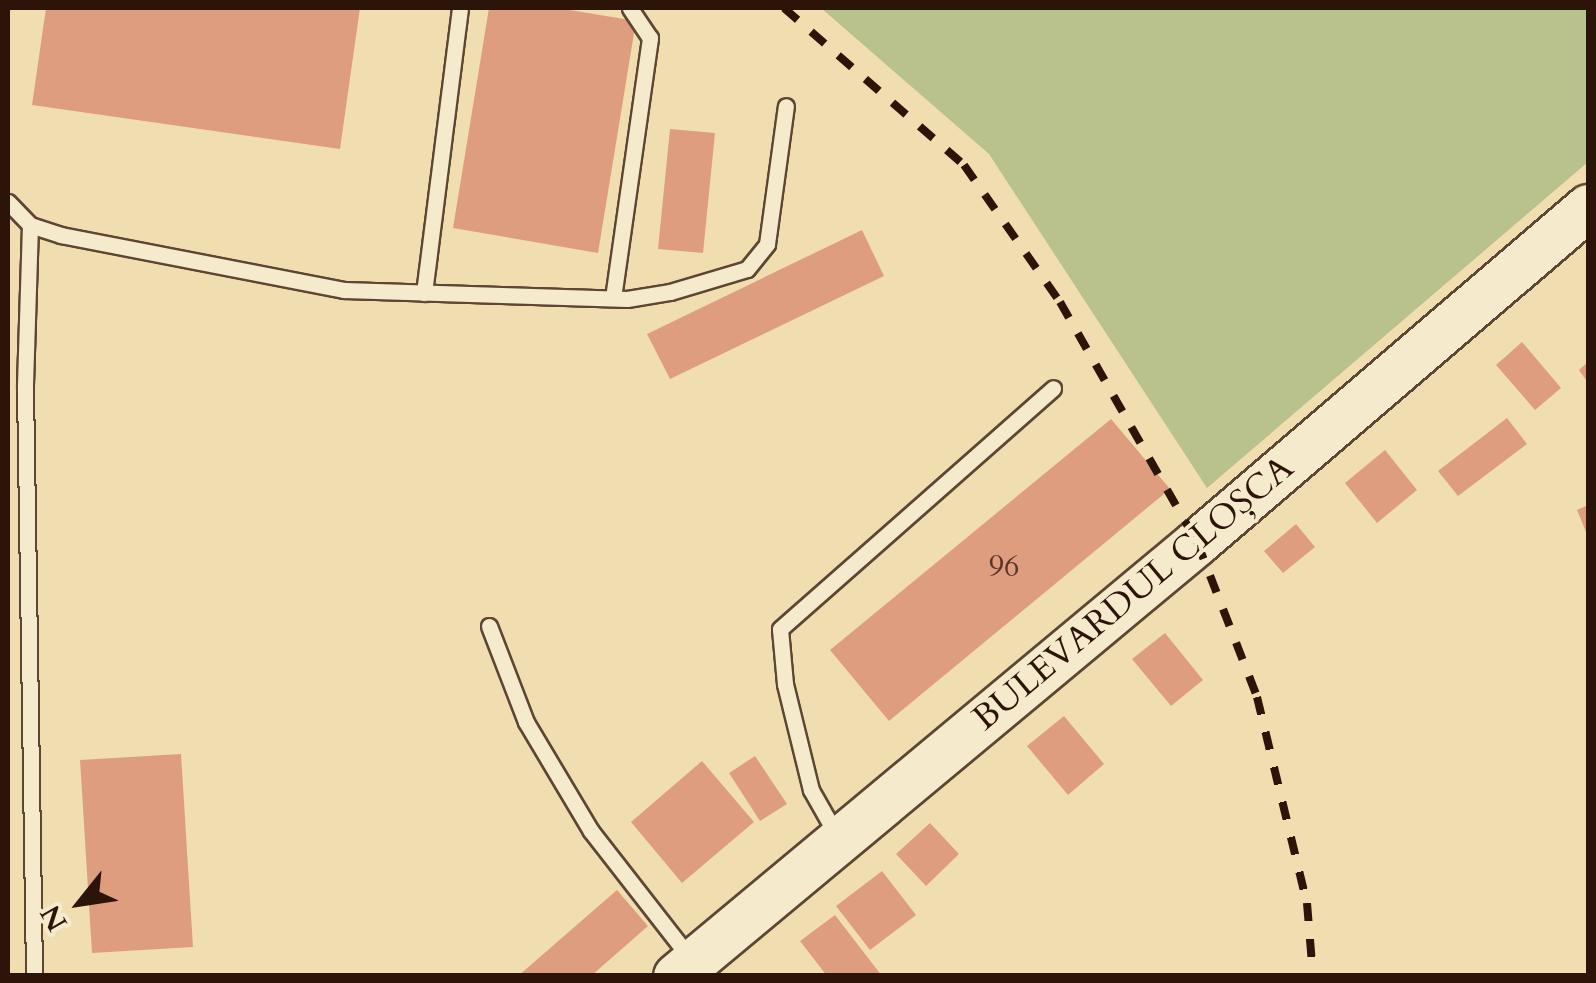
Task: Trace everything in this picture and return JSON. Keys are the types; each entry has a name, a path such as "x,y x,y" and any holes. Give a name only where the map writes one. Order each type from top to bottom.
{"main road":[{"name":"BULEVARDUL CLOȘCA","path":"684,968 1197,542 1588,208"}],"lane":[{"path":"424,292 460,8"},
{"path":"613,298 650,38 630,8"},
{"path":"8,202 30,224 61,236 344,290 613,298 670,292 748,268 767,244 786,106"},
{"path":"30,224 25,387 34,976"},
{"path":"838,837 811,790 785,684 780,629 1054,388"},
{"path":"488,626 526,722 591,830 684,968"}],"green space":[{"path":"821,8 1588,8 1588,162 1207,488 989,154"}],"building":[{"path":"46,8 360,8 340,149 32,105"},
{"path":"489,8 558,8 636,21 598,253 453,228"},
{"path":"670,129 715,133 703,253 658,249"},
{"path":"862,230 884,276 670,379 647,334"},
{"path":"1522,342 1561,388 1535,410 1496,365"},
{"path":"1588,362 1588,383 1579,370"},
{"path":"1507,418 1527,444 1458,496 1438,471"},
{"path":"1111,419 1170,489 889,721 830,650"},
{"path":"1385,450 1417,490 1377,523 1345,483"},
{"path":"1588,505 1588,537 1577,510"},
{"path":"1296,524 1315,547 1283,573 1264,551"},
{"path":"1165,633 1203,680 1171,706 1132,659"},
{"path":"1064,716 1104,764 1068,795 1027,746"},
{"path":"181,754 193,947 92,953 80,760"},
{"path":"755,756 787,804 760,821 729,773"},
{"path":"702,761 754,822 682,883 631,822"},
{"path":"930,823 959,854 926,886 896,854"},
{"path":"882,871 916,915 870,950 836,906"},
{"path":"617,890 648,926 591,976 518,976"},
{"path":"835,915 882,976 827,976 800,941"}],"railway":[{"path":"784,8 964,165 1060,302 1197,542 1257,697 1307,903 1313,976"}]}
